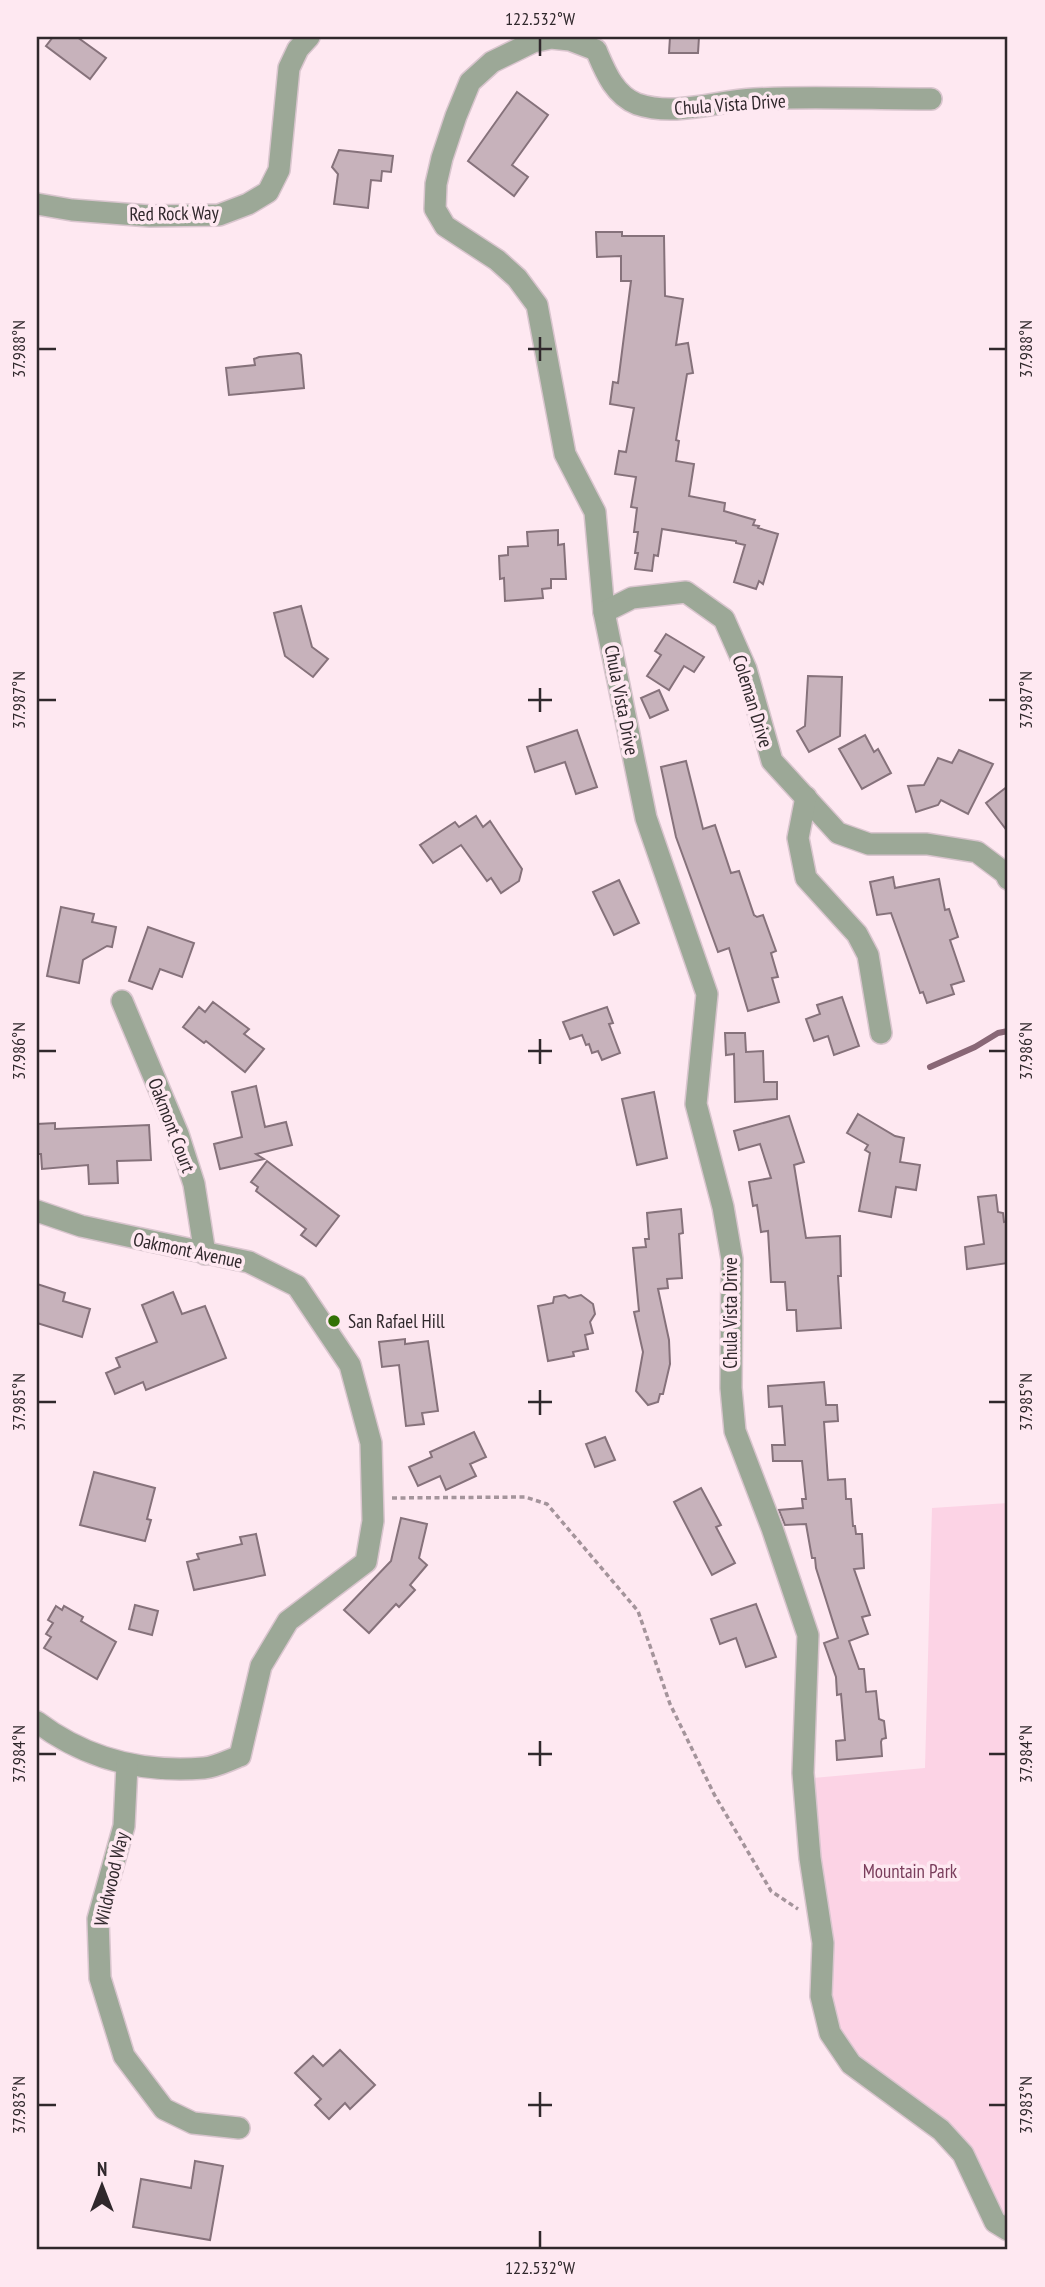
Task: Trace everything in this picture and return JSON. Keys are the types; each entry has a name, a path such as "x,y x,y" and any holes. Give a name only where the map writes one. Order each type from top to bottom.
{"street":[{"name":"Red Rock Way","path":"37,204 72,210 150,216 219,215 268,192 279,170 289,68 298,49 309,37"},
{"name":"Chula Vista Drive","path":"931,99 752,99 688,108 650,107 622,96 606,72 596,50 570,40 551,38 508,52 470,82 442,158 436,184 435,209 444,226 497,260 517,278 537,305 565,454 595,512 604,612 646,818 707,994 696,1104 723,1207 732,1259 730,1388 735,1431 772,1528 807,1635 803,1773 810,1858 822,1942 821,1996 830,2033 851,2064 941,2130 963,2154 995,2222 1008,2230"},
{"name":"Coleman Drive","path":"604,612 632,598 686,592 724,619 746,669 772,761 838,833 869,844 927,844 977,852 1005,873 1008,879"},
{"path":"806,797 798,838 806,878 857,934 868,955 881,1033"},
{"name":"Oakmont Court","path":"122,1001 178,1134 194,1184 205,1254"},
{"name":"Oakmont Avenue","path":"37,1211 81,1226 249,1262 297,1286 349,1365 371,1443 373,1498 373,1521 366,1562 288,1621 261,1666 240,1756 206,1768 127,1765 74,1746 37,1722"},
{"name":"Wildwood Way","path":"127,1765 124,1826 98,1919 100,1978 124,2056 164,2109 192,2123 239,2128"}],"path":[{"path":"373,1498 525,1497 547,1504 638,1611 670,1704 714,1794 771,1891 820,1924"}],"green space":[{"name":"Mountain Park","path":"1008,1503 1008,2236 955,2148 845,2066 825,2020 813,1778 925,1768 932,1508"}],"building":[{"path":"53,37 77,37 106,58 90,79 46,46"},
{"path":"670,37 699,37 698,53 669,53"},
{"path":"517,92 548,115 512,165 528,177 514,196 468,161"},
{"path":"339,150 393,156 391,172 382,171 381,181 371,180 368,208 334,204 338,174 332,167"},
{"path":"596,232 622,232 622,236 664,236 665,296 683,299 676,345 688,343 693,373 687,374 676,440 679,441 676,461 694,464 689,496 725,503 724,511 755,520 753,525 778,534 763,584 759,581 756,589 734,582 745,545 736,541 662,529 658,556 654,555 652,571 635,569 638,553 635,553 638,532 634,532 637,508 631,507 636,477 615,474 619,451 626,452 634,408 610,404 613,382 618,383 631,281 621,281 621,256 597,257"},
{"path":"298,353 301,355 304,388 229,395 226,368 255,365 254,359 259,357"},
{"path":"558,530 558,545 564,544 566,579 551,579 551,588 542,589 543,598 505,601 499,556 508,555 508,547 528,546 527,532"},
{"path":"301,606 312,647 328,659 313,677 285,656 274,613"},
{"path":"666,634 704,657 694,672 684,666 669,690 647,676 661,655 655,651"},
{"path":"808,676 842,677 840,736 809,752 797,731 805,726"},
{"path":"659,690 668,710 650,718 641,698"},
{"path":"577,730 597,787 576,794 565,762 535,772 527,747"},
{"path":"865,735 874,752 878,749 891,773 862,789 839,749"},
{"path":"959,750 993,764 968,814 941,800 938,805 916,812 908,786 924,785 938,758 952,763"},
{"path":"686,761 703,829 715,825 731,873 739,871 754,915 763,915 776,951 771,953 778,977 772,978 779,1002 748,1011 729,948 718,952 676,837 661,767"},
{"path":"1008,786 1008,832 986,803"},
{"path":"476,816 483,827 490,821 522,869 519,881 501,893 491,878 487,881 461,845 433,863 420,845 455,822 459,827"},
{"path":"893,877 895,888 939,879 945,910 949,909 958,937 950,940 964,981 951,985 954,994 927,1003 923,992 920,993 891,913 877,915 870,882"},
{"path":"619,880 639,923 614,935 593,892"},
{"path":"61,907 94,914 92,922 116,927 112,947 107,946 83,960 79,983 47,976"},
{"path":"148,927 194,943 182,977 160,969 152,989 129,981"},
{"path":"842,997 859,1046 834,1055 828,1036 814,1041 806,1019 820,1014 817,1005"},
{"path":"213,1002 249,1029 244,1034 264,1049 245,1072 206,1041 204,1043 183,1027 199,1007 205,1012"},
{"path":"607,1007 613,1023 609,1024 620,1053 602,1060 598,1051 592,1053 582,1035 570,1039 563,1022"},
{"path":"725,1033 745,1033 746,1052 763,1051 764,1082 777,1082 777,1099 735,1102 734,1054 726,1055"},
{"path":"256,1086 265,1127 286,1122 292,1145 256,1154 264,1159 220,1169 214,1144 242,1137 232,1092"},
{"path":"654,1092 667,1158 637,1165 622,1099"},
{"path":"858,1114 895,1136 904,1138 900,1162 920,1165 916,1190 896,1187 891,1217 859,1211 870,1153 865,1150 868,1145 847,1133"},
{"path":"789,1116 804,1162 794,1165 806,1238 840,1236 841,1276 838,1276 841,1328 797,1331 796,1310 787,1310 785,1282 771,1282 768,1231 761,1232 757,1205 753,1206 749,1182 771,1178 760,1144 739,1150 734,1131"},
{"path":"55,1123 55,1129 149,1125 151,1160 117,1161 118,1183 89,1184 88,1165 42,1169 41,1154 37,1154 37,1124"},
{"path":"267,1161 339,1216 316,1246 301,1235 306,1229 256,1191 258,1187 251,1182"},
{"path":"996,1195 998,1212 1003,1213 1004,1222 1008,1221 1008,1263 967,1269 965,1247 984,1244 978,1197"},
{"path":"681,1209 683,1233 679,1234 682,1278 667,1279 668,1288 658,1289 669,1340 670,1364 663,1394 660,1394 658,1402 648,1405 636,1391 643,1352 634,1312 639,1311 633,1248 646,1247 645,1239 649,1239 647,1213"},
{"path":"37,1284 65,1293 63,1301 90,1309 82,1337 37,1323"},
{"path":"173,1292 182,1314 205,1306 226,1358 146,1390 143,1382 115,1394 106,1373 120,1367 116,1358 157,1342 142,1305"},
{"path":"565,1295 569,1298 581,1295 593,1304 595,1314 590,1322 593,1333 585,1335 588,1349 573,1352 574,1356 548,1361 538,1306 553,1303 554,1297"},
{"path":"405,1339 405,1344 428,1341 438,1411 422,1413 424,1424 406,1426 399,1365 382,1367 379,1342"},
{"path":"824,1382 826,1405 837,1405 838,1421 824,1422 828,1480 845,1479 846,1499 851,1499 853,1526 856,1534 862,1534 864,1568 854,1569 870,1615 862,1617 868,1634 849,1641 859,1669 864,1669 866,1692 876,1691 879,1719 884,1721 886,1738 881,1742 882,1756 837,1760 836,1741 845,1740 841,1694 837,1695 836,1677 824,1643 838,1638 815,1558 812,1558 806,1524 785,1525 779,1510 803,1508 802,1499 806,1499 802,1461 773,1461 772,1445 785,1445 782,1406 769,1407 768,1386"},
{"path":"474,1432 486,1457 470,1464 476,1476 446,1490 440,1476 418,1486 409,1467 432,1457 430,1452"},
{"path":"605,1437 615,1460 595,1467 586,1444"},
{"path":"94,1472 155,1488 147,1519 151,1520 145,1541 80,1525"},
{"path":"701,1488 721,1525 716,1527 735,1563 712,1575 674,1502"},
{"path":"401,1518 427,1524 419,1558 427,1565 410,1585 415,1590 399,1607 396,1604 369,1633 344,1610 391,1561"},
{"path":"256,1534 265,1575 194,1590 187,1562 199,1559 197,1554 242,1544 240,1537"},
{"path":"756,1604 776,1657 746,1667 736,1638 720,1644 711,1619"},
{"path":"135,1605 158,1611 152,1635 129,1629"},
{"path":"56,1606 62,1610 64,1606 83,1617 81,1621 116,1642 97,1679 44,1648 51,1637 46,1634 53,1623 48,1620"},
{"path":"340,2050 375,2085 350,2109 345,2103 329,2119 315,2105 321,2099 295,2073 313,2056 323,2066"},
{"path":"195,2161 223,2166 210,2240 133,2227 141,2179 191,2188"}],"waterway":[{"path":"930,1067 975,1047 998,1033 1008,1031"}],"place":[{"name":"San Rafael Hill","path":"334,1321"}]}
